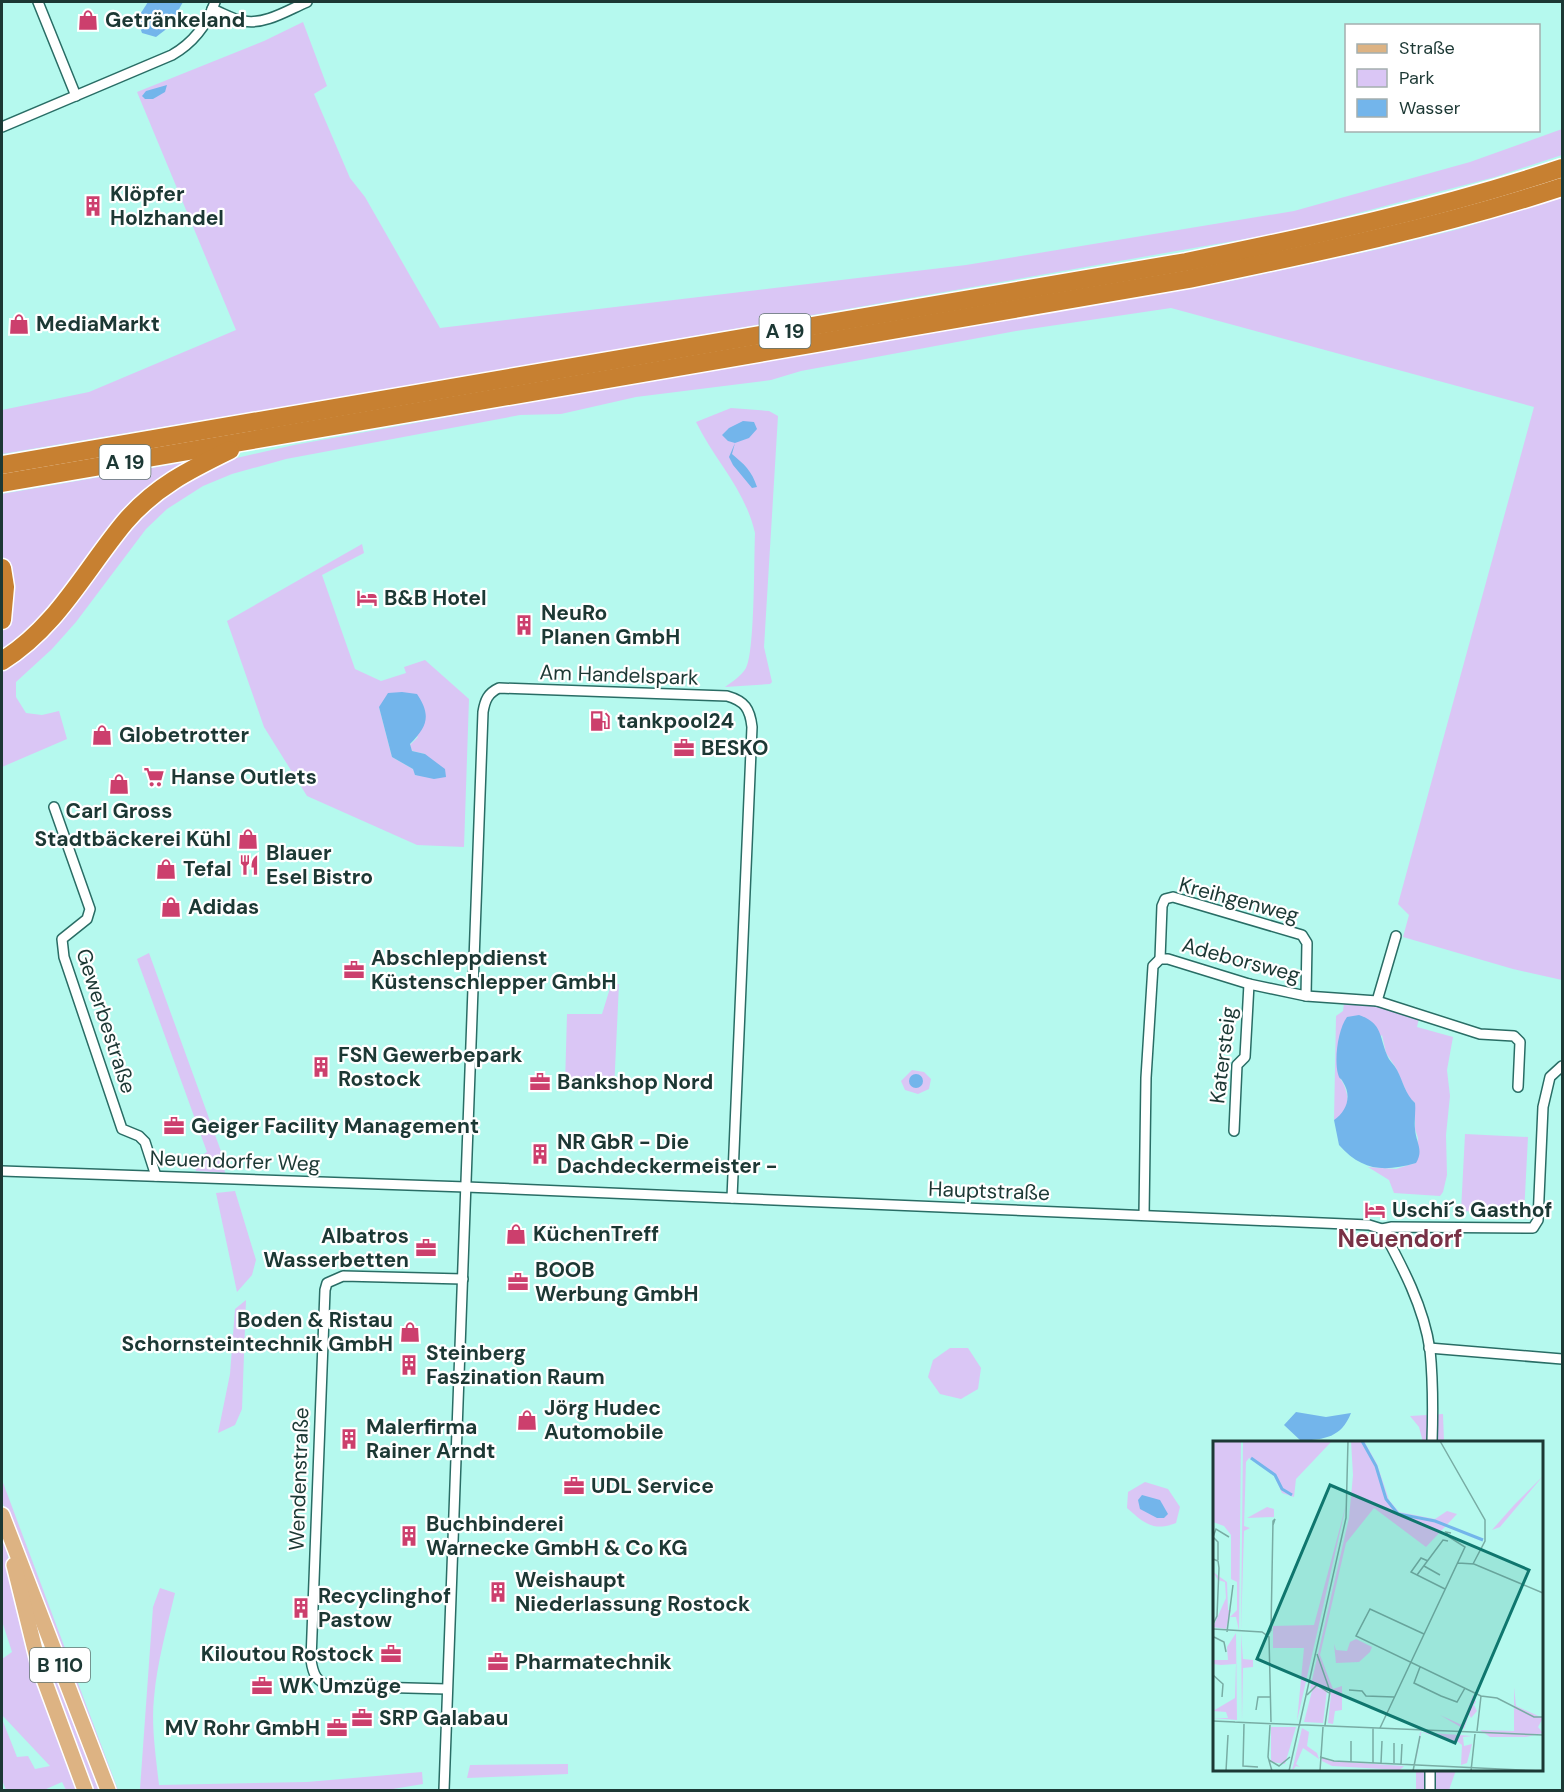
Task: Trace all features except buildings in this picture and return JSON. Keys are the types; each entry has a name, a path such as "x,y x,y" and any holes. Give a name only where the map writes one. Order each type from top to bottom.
{"highway":[{"name":"A 19","path":"2,465 1186,262 1368,223 1455,201 1563,168"},
{"name":"A 19","path":"2,483 1189,279 1383,237 1467,216 1563,186"},
{"path":"2,661 18,651 45,628 126,521 146,501 176,477 249,441"},
{"path":"2,568 5,587 2,620"}],"main road":[{"name":"B 110","path":"2,1515 108,1791"},
{"name":"B 110","path":"11,1541 13,1562 39,1666 85,1791"}],"street":[{"path":"38,2 76,96"},
{"path":"2,127 148,66 182,49 204,26 214,5 243,21 255,22 307,2"},
{"name":"Am Handelspark","path":"444,1791 483,712 486,699 499,688 727,696 742,702 747,707 752,727 732,1198"},
{"name":"Gewerbestraße","path":"54,807 90,909 87,919 62,939 64,957 122,1129 139,1136 145,1142 156,1176"},
{"name":"Kreihgenweg","path":"1160,959 1162,906 1165,899 1173,897 1302,935 1307,943 1306,996"},
{"path":"1377,1001 1396,936"},
{"name":"Adeborsweg","path":"1143,1215 1146,1078 1153,966 1160,959 1168,959 1249,984 1306,996 1377,1001 1480,1034 1514,1036 1520,1042 1518,1087"},
{"name":"Katersteig","path":"1234,1131 1237,1065 1245,1057 1249,984"},
{"name":"Hauptstraße","path":"466,1187 1369,1225 1382,1229 1392,1227 1533,1228 1538,1220 1543,1107 1550,1077 1563,1066"},
{"name":"Neuendorfer Weg","path":"2,1171 466,1187"},
{"path":"1382,1229 1414,1294 1429,1348 1432,1441"},
{"name":"Wendenstraße","path":"447,1689 331,1686 322,1684 316,1679 312,1671 311,1660 314,1532 327,1283 343,1276 463,1279"},
{"path":"1429,1348 1563,1359"},
{"path":"1430,1771 1430,1791"}],"green space":[{"path":"303,22 327,86 314,94 350,178 365,197 440,328 966,265 1294,211 1470,162 1562,129 1562,155 1495,177 1290,231 484,373 2,454 2,410 89,392 236,330 137,92 264,41"},
{"path":"1562,197 1562,980 1513,969 1403,937 1409,915 1398,904 1534,407 1171,308 1016,331 801,371 771,380 636,397 561,414 520,415 286,459 232,474 203,486 167,509 146,529 76,622 52,649 16,682 16,697 26,713 42,715 59,711 67,739 2,767 2,666 155,498 219,462 294,445 541,400 1226,282 1459,229"},
{"path":"731,408 769,411 778,416 764,647 772,682 725,687 744,671 749,659 753,625 755,533 737,489 696,422"},
{"path":"203,459 190,465 2,656 8,571 2,554 2,494"},
{"path":"362,544 364,553 322,575 355,669 381,681 406,673 404,667 425,660 469,699 464,847 417,845 307,796 264,727 227,621","holes":["379,707 418,737 410,745 412,751 425,754 416,776 413,769 392,757"]},
{"path":"149,953 222,1154 225,1173 196,1171 193,1161 207,1152 137,959"},
{"path":"619,984 614,1090 565,1085 567,1014 602,1014 611,985"},
{"path":"1344,1003 1376,1005 1419,1018 1417,1027 1453,1037 1447,1070 1450,1096 1446,1135 1447,1175 1440,1196 1394,1193 1389,1180 1368,1167 1396,1169 1415,1163 1418,1138 1415,1129 1415,1103 1409,1098 1396,1068 1386,1053 1382,1035 1340,1078 1346,1091 1348,1106 1344,1114 1334,1120 1336,1016 1343,1011"},
{"path":"912,1070 924,1072 931,1079 929,1089 918,1094 905,1090 901,1081"},
{"path":"1465,1134 1528,1137 1524,1214 1461,1211"},
{"path":"235,1191 256,1260 252,1275 237,1292 216,1193"},
{"path":"246,1300 242,1409 235,1425 218,1433 230,1374 235,1309"},
{"path":"950,1348 968,1348 981,1368 978,1389 961,1399 940,1394 928,1377 933,1360"},
{"path":"1443,1414 1444,1441 1423,1441 1419,1427 1410,1416"},
{"path":"2,1480 118,1790 111,1790 2,1501"},
{"path":"1145,1482 1168,1489 1180,1507 1176,1523 1161,1527 1155,1526 1139,1518 1127,1508 1128,1492"},
{"path":"2,1530 27,1639 77,1790 66,1790 62,1782 44,1790 6,1790 2,1780 2,1719 17,1757 28,1756 35,1769 50,1766 2,1715 2,1659 12,1652 2,1621"},
{"path":"160,1588 175,1593 160,1658 153,1709 159,1785 307,1782 422,1772 423,1784 387,1790 137,1790 140,1789 153,1607"},
{"path":"26,1596 100,1790 92,1790 46,1678"},
{"path":"568,1764 568,1774 467,1778 470,1765"},
{"path":"1416,1771 1456,1771 1449,1790 1416,1790"}],"water":[{"path":"148,2 183,2 169,27 156,37 142,33 137,19"},
{"path":"167,85 165,92 153,99 145,99 142,96 146,91"},
{"path":"743,421 754,422 757,429 749,438 735,443 728,441 722,435 729,428"},
{"path":"735,443 732,454 747,468 757,487 752,488 729,457"},
{"path":"388,693 417,694 426,714 421,732 410,744 412,751 425,754 445,769 446,777 434,779 415,775 413,769 392,757 379,707"},
{"path":"1359,1015 1376,1026 1388,1057 1415,1103 1415,1129 1419,1150 1416,1163 1394,1168 1374,1167 1356,1160 1339,1145 1334,1120 1345,1108 1348,1098 1346,1087 1338,1074 1336,1060 1338,1044 1341,1029 1347,1017"},
{"path":"913,1074 919,1074 923,1081 919,1088 913,1088 909,1084 909,1078"},
{"path":"1296,1412 1326,1417 1351,1413 1342,1428 1331,1436 1301,1441 1284,1425"},
{"path":"1142,1495 1160,1500 1168,1514 1164,1518 1157,1518 1140,1509 1138,1500"}],"place":[{"name":"Getränkeland","path":"88,20"},
{"name":"Klöpfer Holzhandel","path":"93,206"},
{"name":"MediaMarkt","path":"19,324"},
{"name":"B&B Hotel","path":"367,598"},
{"name":"NeuRo Planen GmbH","path":"524,625"},
{"name":"tankpool24","path":"600,721"},
{"name":"Globetrotter","path":"102,735"},
{"name":"BESKO","path":"684,748"},
{"name":"Hanse Outlets","path":"154,777"},
{"name":"Carl Gross","path":"119,784"},
{"name":"Stadtbäckerei Kühl","path":"248,839"},
{"name":"Blauer Esel Bistro","path":"249,865"},
{"name":"Tefal","path":"166,869"},
{"name":"Adidas","path":"171,907"},
{"name":"Abschleppdienst Küstenschlepper GmbH","path":"354,970"},
{"name":"FSN Gewerbepark Rostock","path":"321,1067"},
{"name":"Bankshop Nord","path":"540,1082"},
{"name":"Geiger Facility Management","path":"174,1126"},
{"name":"NR GbR - Die Dachdeckermeister -","path":"540,1154"},
{"name":"Uschi´s Gasthof","path":"1375,1210"},
{"name":"KüchenTreff","path":"516,1234"},
{"name":"Albatros Wasserbetten","path":"426,1248"},
{"name":"BOOB Werbung GmbH","path":"518,1282"},
{"name":"Boden & Ristau Schornsteintechnik GmbH","path":"410,1332"},
{"name":"Steinberg Faszination Raum","path":"409,1365"},
{"name":"Jörg Hudec Automobile","path":"527,1420"},
{"name":"Malerfirma Rainer Arndt","path":"349,1439"},
{"name":"UDL Service","path":"574,1486"},
{"name":"Buchbinderei Warnecke GmbH & Co KG","path":"409,1536"},
{"name":"Weishaupt Niederlassung Rostock","path":"498,1592"},
{"name":"Recyclinghof Pastow","path":"301,1608"},
{"name":"Kiloutou Rostock","path":"391,1654"},
{"name":"Pharmatechnik","path":"498,1662"},
{"name":"WK Umzüge","path":"262,1686"},
{"name":"SRP Galabau","path":"362,1718"},
{"name":"MV Rohr GmbH","path":"337,1728"}],"district":[{"name":"Neuendorf","path":"1400,1239"}]}
